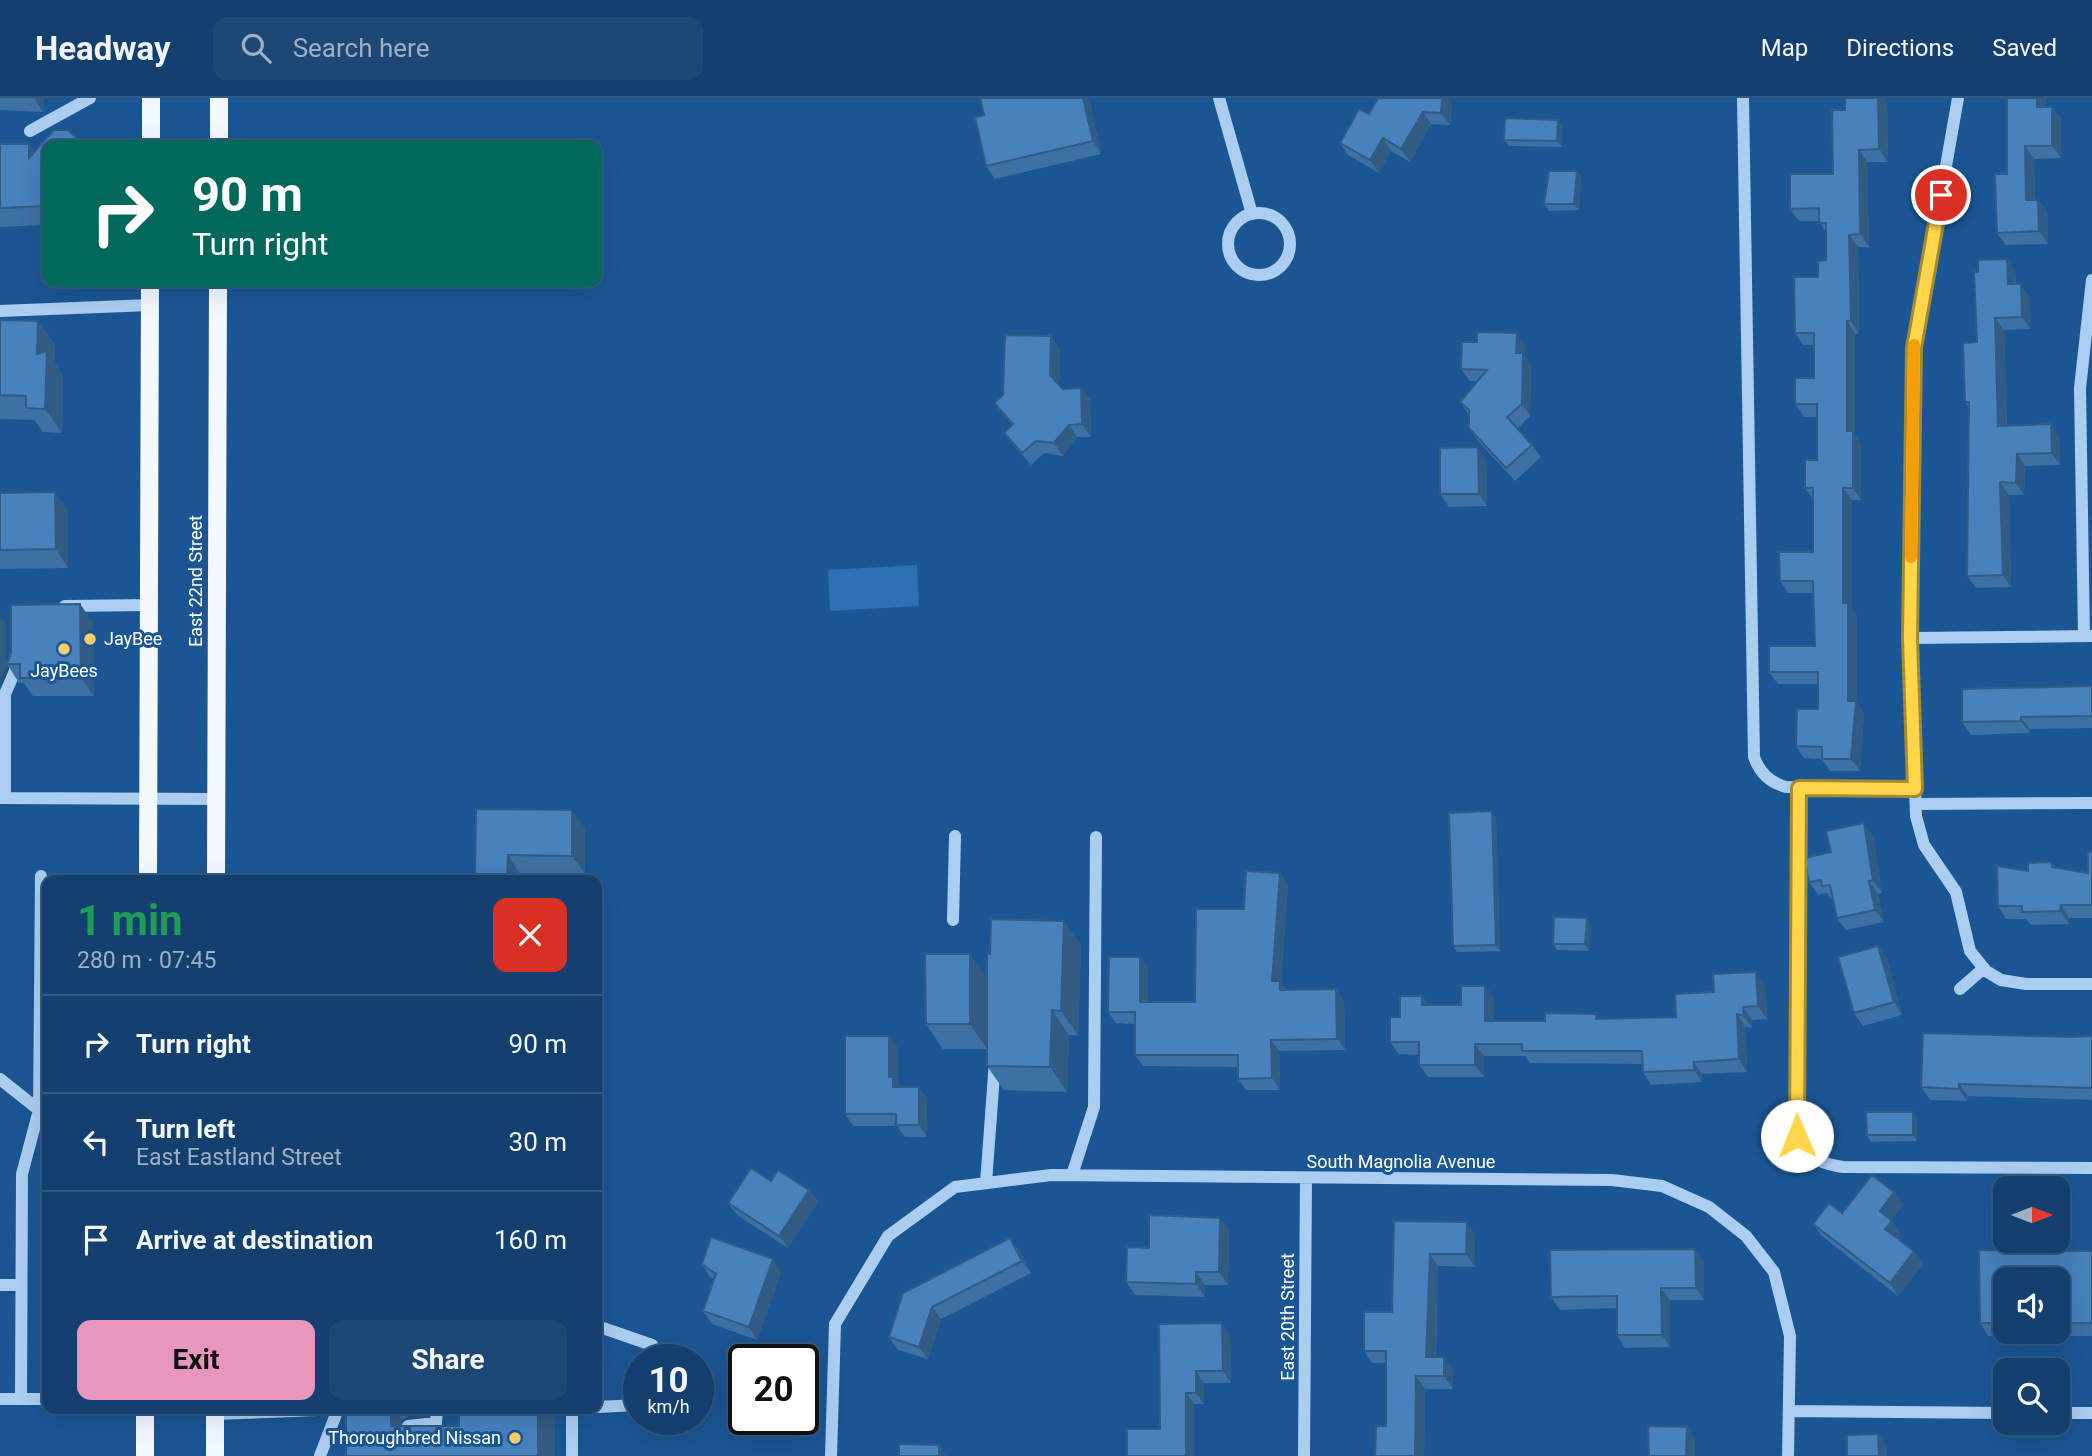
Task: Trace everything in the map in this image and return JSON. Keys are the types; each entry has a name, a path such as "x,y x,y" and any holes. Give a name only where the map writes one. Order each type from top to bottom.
{"main road":[{"path":"150,140 151,98"},
{"path":"219,98 219,140"},
{"path":"148,875 150,287"},
{"name":"East 22nd Street","path":"216,875 218,287"},
{"path":"145,1414 145,1456"},
{"path":"215,1414 215,1456"}],"street":[{"path":"30,131 90,98"},
{"path":"1219,98 1252,214"},
{"path":"1743,98 1754,757 1759,769 1775,784 1799,788 1915,789"},
{"path":"1958,98 1914,348 1910,638 1916,804 1924,845 1956,892 1965,938 1974,957 1984,968 2001,981 2026,984 2092,984"},
{"path":"1252,214 1272,215 1287,229 1290,239 1287,258 1281,267 1262,275 1242,270 1235,264 1228,244 1235,225 1252,214"},
{"path":"1910,638 2088,636 2080,388 2092,280"},
{"path":"0,311 150,305"},
{"path":"55,606 149,605"},
{"path":"15,645 15,671 3,699 2,798 216,799"},
{"path":"1799,788 1795,1122 1797,1136 1811,1160 1843,1167 2092,1168"},
{"path":"1916,804 2092,803"},
{"path":"953,920 955,836"},
{"path":"1073,1175 1094,1107 1097,837"},
{"path":"41,876 42,992"},
{"path":"1959,989 1984,968"},
{"path":"986,1183 995,1096 996,1041"},
{"path":"0,1079 42,1108"},
{"path":"21,1399 22,1174 42,1112"},
{"name":"South Magnolia Avenue","path":"831,1456 835,1324 888,1236 955,1187 1051,1175 1612,1180 1662,1186 1709,1207 1746,1236 1774,1272 1790,1336 1788,1456"},
{"name":"East 20th Street","path":"1304,1456 1306,1179"},
{"path":"0,1285 21,1285"},
{"path":"602,1328 649,1344"},
{"path":"0,1399 42,1399"},
{"path":"602,1406 623,1405"},
{"path":"1789,1411 1993,1413"},
{"path":"2070,1413 2092,1413"},
{"path":"320,1456 338,1414"},
{"path":"348,1414 355,1419"},
{"path":"408,1426 436,1423 437,1414"},
{"path":"572,1414 572,1456"}],"shaded area":[{"path":"917,565 919,606 830,611 828,570"}],"building":[{"path":"980,98 1083,98 1093,141 986,166 975,117 984,115"},
{"path":"1378,98 1442,98 1441,113 1423,112 1401,149 1383,138 1370,160 1340,143 1359,109 1369,114"},
{"path":"1845,98 1878,98 1879,149 1859,150 1860,234 1849,235 1851,321 1847,321 1847,431 1853,431 1853,488 1843,488 1843,603 1848,603 1848,701 1856,701 1851,759 1822,759 1822,747 1796,746 1797,709 1818,709 1818,672 1769,672 1769,646 1815,646 1813,581 1780,581 1779,552 1813,552 1813,488 1805,488 1805,460 1817,460 1817,404 1795,404 1795,378 1814,378 1814,333 1795,333 1794,277 1818,277 1818,261 1826,260 1826,223 1819,223 1819,208 1790,209 1790,174 1833,174 1832,110 1845,110"},
{"path":"2007,98 2037,98 2037,107 2052,107 2052,146 2025,146 2026,200 2038,200 2039,231 1997,233 1995,174 2007,174"},
{"path":"1505,118 1558,120 1557,141 1504,140"},
{"path":"54,130 68,130 79,140 45,140"},
{"path":"42,143 42,206 0,208 0,144 29,144 29,158"},
{"path":"1549,171 1577,171 1574,204 1544,204"},
{"path":"2007,259 2008,284 2021,284 2022,317 1995,318 1998,426 2051,424 2052,453 2017,454 2016,483 2000,482 2003,575 1967,576 1969,402 1965,402 1963,343 1977,342 1974,272 1978,272 1978,260"},
{"path":"0,320 38,321 37,354 47,351 45,409 26,408 26,396 0,395"},
{"path":"1477,332 1517,333 1516,353 1523,353 1522,404 1507,417 1532,445 1506,468 1469,428 1469,410 1460,402 1487,370 1461,369 1462,342 1477,342"},
{"path":"1005,335 1051,336 1050,375 1063,389 1081,388 1082,424 1069,425 1054,443 1036,441 1022,453 1004,433 1013,424 994,403 1003,395"},
{"path":"1478,447 1479,494 1440,494 1440,448"},
{"path":"55,492 56,549 0,550 0,493"},
{"path":"80,604 81,678 20,678 20,664 7,664 11,653 11,605"},
{"path":"2092,686 2092,716 2021,717 2021,721 1962,722 1962,689"},
{"path":"476,809 572,810 572,856 508,855 507,875 475,875"},
{"path":"1492,811 1496,945 1453,946 1449,813"},
{"path":"1864,823 1873,880 1869,881 1875,910 1837,918 1830,885 1822,886 1821,880 1809,882 1804,858 1831,852 1826,831"},
{"path":"2088,852 2092,852 2092,905 2061,905 2060,911 2022,912 2022,906 1998,906 1997,866 2028,871 2028,863 2051,862 2052,867 2088,873"},
{"path":"1246,871 1280,873 1272,981 1280,981 1280,990 1336,989 1337,1039 1271,1040 1272,1078 1238,1079 1238,1055 1135,1055 1135,1012 1108,1012 1109,957 1140,957 1140,1002 1195,1002 1196,909 1244,909"},
{"path":"1554,917 1587,918 1585,944 1553,944"},
{"path":"991,919 1064,921 1061,1011 1052,1010 1050,1067 987,1066 987,954 990,954"},
{"path":"1878,946 1894,1002 1854,1013 1838,957"},
{"path":"925,954 970,954 970,1024 926,1024"},
{"path":"1756,972 1758,1006 1743,1007 1744,1016 1737,1014 1739,1059 1694,1062 1694,1070 1643,1072 1642,1051 1522,1051 1522,1044 1475,1044 1475,1065 1419,1065 1419,1042 1390,1042 1390,1017 1400,1017 1400,996 1422,996 1422,1005 1461,1005 1461,986 1485,986 1485,1021 1545,1021 1545,1013 1596,1014 1596,1019 1676,1017 1675,994 1714,992 1713,974"},
{"path":"1923,1033 2092,1036 2092,1088 1959,1084 1959,1089 1921,1087"},
{"path":"845,1036 889,1036 889,1077 893,1077 893,1087 919,1087 919,1125 896,1125 896,1114 845,1114"},
{"path":"1866,1112 1913,1112 1913,1135 1867,1135"},
{"path":"751,1168 771,1181 778,1170 809,1190 779,1236 728,1203"},
{"path":"1872,1175 1894,1192 1880,1211 1892,1221 1885,1229 1914,1251 1890,1283 1813,1224 1829,1203 1842,1213"},
{"path":"1149,1215 1220,1218 1219,1272 1196,1272 1196,1284 1126,1282 1127,1247 1149,1248"},
{"path":"1394,1221 1467,1222 1466,1254 1430,1254 1426,1357 1444,1357 1444,1376 1416,1376 1415,1456 1375,1456 1376,1426 1386,1426 1386,1351 1364,1351 1364,1312 1392,1312"},
{"path":"711,1237 773,1259 749,1327 703,1311 716,1274 702,1264"},
{"path":"1010,1238 1022,1261 932,1307 919,1347 889,1337 903,1293"},
{"path":"1695,1249 1696,1288 1661,1288 1662,1335 1617,1335 1617,1296 1551,1297 1550,1250"},
{"path":"1979,1250 1993,1250 1993,1253 2092,1251 2092,1323 2070,1323 2070,1267 1993,1267 1993,1323 1980,1323"},
{"path":"1222,1323 1223,1371 1196,1371 1196,1393 1186,1393 1186,1456 1127,1456 1127,1429 1160,1429 1159,1324"},
{"name":"Thoroughbred Nissan","path":"346,1414 391,1414 391,1426 459,1426 459,1414 538,1414 538,1456 346,1456"},
{"path":"1648,1426 1687,1427 1686,1456 1649,1456"},
{"path":"1878,1434 1879,1456 1847,1456 1847,1435"},
{"path":"899,1444 939,1445 939,1456 899,1456"}],"slow traffic":[{"path":"1911,557 1914,345"}],"place":[{"name":"JayBee","path":"90,639"},
{"name":"JayBees","path":"64,649"},
{"name":"Thoroughbred Nissan","path":"515,1438"}],"route":[{"path":"1797,1136 1799,788 1915,789 1910,638 1914,348 1941,195"}]}
